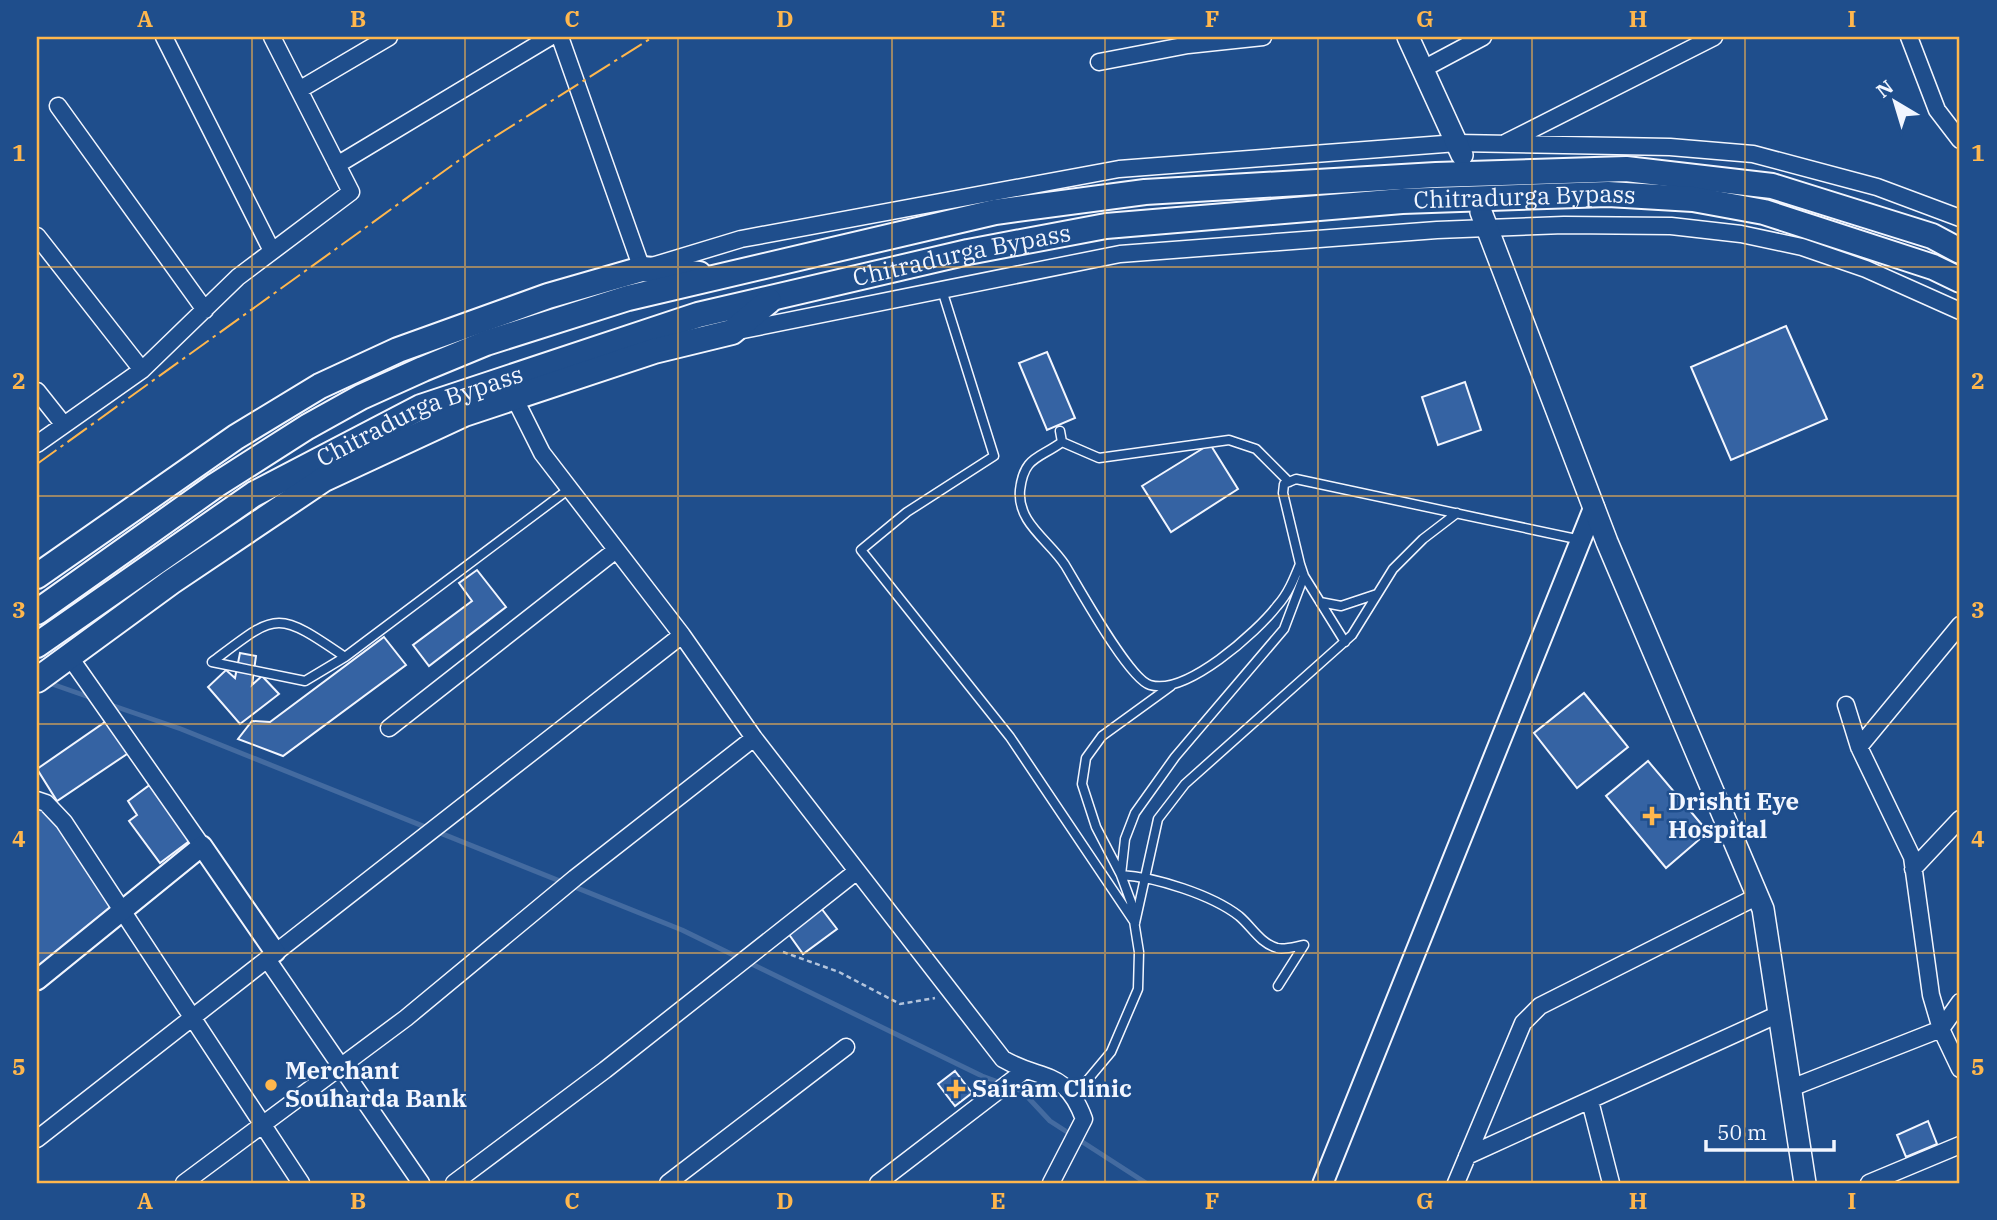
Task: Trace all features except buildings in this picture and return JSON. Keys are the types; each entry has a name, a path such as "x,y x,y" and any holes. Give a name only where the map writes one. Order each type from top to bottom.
{"main road":[{"path":"1408,37 1459,149"},
{"name":"Chitradurga Bypass","path":"37,612 216,485 361,397 486,343 628,298 995,212 1145,192 1436,175 1626,169 1772,186 1932,236 1960,251"},
{"name":"Chitradurga Bypass","path":"37,645 254,494 421,407 698,315 968,252 1106,226 1402,201 1608,194 1693,199 1764,212 1933,267 1960,280"},
{"path":"1485,220 1594,507 1763,909 1805,1183"},
{"path":"37,576 236,436 320,386 398,350 477,320 642,270 722,276"},
{"path":"37,680 171,582 324,479 464,414 654,351 732,332 772,299"}],"street":[{"path":"164,37 272,251"},
{"path":"37,444 142,370 238,277 351,192 272,37"},
{"path":"299,90 389,37"},
{"path":"337,165 550,37"},
{"path":"560,37 642,270 741,239 1119,169 1459,149 1505,143 1670,147 1753,154 1877,187 1960,218"},
{"path":"1099,62 1187,41 1264,37"},
{"path":"1423,69 1483,37"},
{"path":"1505,143 1714,37"},
{"path":"1909,37 1937,110 1960,140"},
{"path":"58,106 205,310"},
{"path":"732,332 1119,254 1485,220 1671,226 1741,234 1802,247 1866,269 1960,311"},
{"path":"37,236 142,370"},
{"path":"37,391 64,425"},
{"path":"514,397 542,453 682,635 754,738 1003,1059 1024,1071 1042,1073 1075,1095 1084,1119 1051,1183"},
{"path":"1323,1183 1594,507"},
{"path":"389,728 616,550"},
{"path":"1858,747 1960,625"},
{"path":"37,1139 682,635"},
{"path":"69,656 202,846 340,1067 421,1183"},
{"path":"1846,705 1858,747 1912,857 1931,995 1941,1029 1960,1069"},
{"path":"184,1183 407,1018 575,878 754,738"},
{"path":"37,800 46,803 64,822 300,1183"},
{"path":"1913,869 1960,819"},
{"path":"37,980 202,846"},
{"path":"454,1183 605,1070 857,871"},
{"path":"1456,1183 1523,1023 1540,1006 1758,896"},
{"path":"1791,1088 1941,1029 1960,1002"},
{"path":"1467,1156 1779,1014"},
{"path":"668,1183 846,1047"},
{"path":"878,1183 1024,1071"},
{"path":"1590,1101 1611,1183"},
{"path":"1869,1183 1960,1145"}],"lane":[{"path":"942,290 994,456 907,512 862,550 1010,737 1135,923"},
{"path":"1060,431 1062,442"},
{"path":"1062,442 1099,458 1229,440 1256,449 1289,482"},
{"path":"1062,442 1030,460 1024,473 1020,491 1026,521 1060,557 1130,669 1150,685 1175,683 1194,677 1258,628 1278,606 1300,564"},
{"path":"1345,642 1304,576 1283,493 1284,484 1296,480 1581,540"},
{"path":"345,657 301,629 273,621 261,625 212,662 305,681 345,657 569,489"},
{"path":"1075,1095 1111,1052 1138,989 1135,923 1143,876 1158,820 1185,784 1345,642 1393,569 1423,539 1457,513"},
{"path":"1121,875 1125,839 1135,813 1175,757 1284,629 1304,576"},
{"path":"1320,601 1341,606 1377,594"},
{"path":"1135,923 1121,875 1096,827 1082,784 1086,758 1102,736 1175,683"},
{"path":"1121,875 1143,876 1208,898 1240,916 1260,938 1279,948 1304,945 1278,986"}],"path":[{"path":"771,939 786,955 820,964 900,1004 929,998 956,998"}],"waterway":[{"path":"49,683 92,698"},
{"path":"108,704 181,729 682,930 982,1076 1022,1091 1050,1121 1146,1183"}],"power":[{"path":"37,464 472,151 653,37"}],"place":[{"name":"Drishti Eye Hospital","path":"1652,816"},
{"name":"Merchant Souharda Bank","path":"271,1085"},
{"name":"Sairam Clinic","path":"956,1089"}]}
